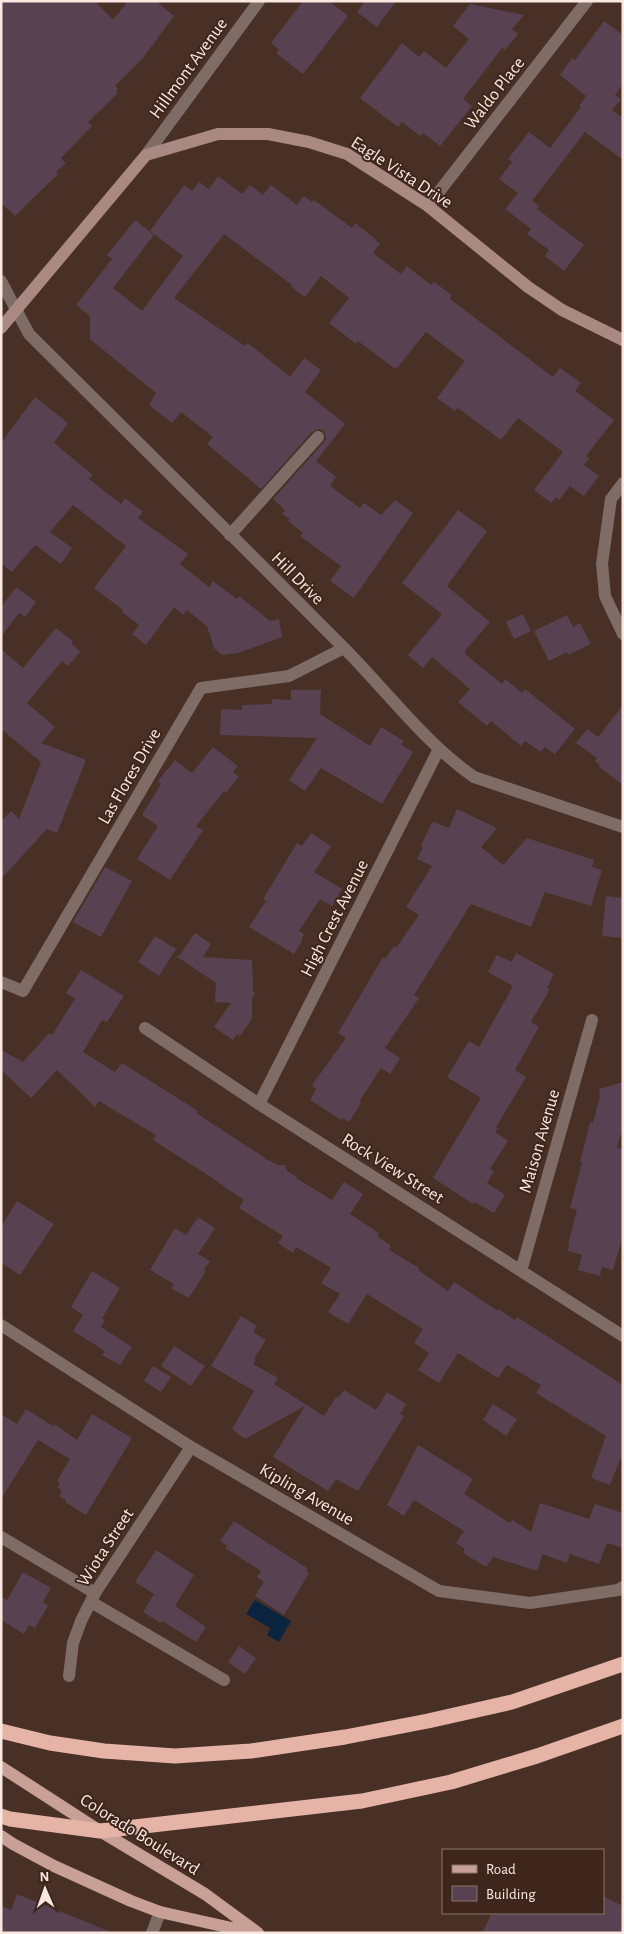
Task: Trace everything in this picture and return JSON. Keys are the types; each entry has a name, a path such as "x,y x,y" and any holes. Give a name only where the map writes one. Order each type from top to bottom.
{"highway":[{"path":"1,1731 50,1743 175,1756 251,1751 344,1737 512,1702 623,1664"},
{"path":"1,1816 36,1824 100,1831 362,1801 451,1782 537,1756 623,1726"}],"main road":[{"name":"Colorado Boulevard","path":"1,1768 100,1831 205,1894 258,1933"},
{"path":"1,1836 12,1844 106,1891 160,1912 254,1933"}],"street":[{"name":"Hillmont Avenue","path":"146,155 259,1"},
{"name":"Waldo Place","path":"428,206 587,1"},
{"name":"Eagle Vista Drive","path":"146,155 218,134 268,134 310,142 347,154 428,206 528,287 562,310 623,340"},
{"path":"1,328 146,155"},
{"name":"Hill Drive","path":"1,281 29,334 344,648 458,766 474,777 623,827"},
{"path":"230,534 318,437"},
{"path":"623,483 611,499 602,564 605,596 623,634"},
{"name":"Las Flores Drive","path":"1,982 23,991 201,688 289,676 344,648"},
{"name":"High Crest Avenue","path":"259,1104 440,748"},
{"name":"Maison Avenue","path":"521,1271 592,1020"},
{"name":"Rock View Street","path":"145,1028 259,1104 623,1336"},
{"name":"Kipling Avenue","path":"1,1325 191,1446 439,1591 530,1603 618,1590 623,1587"},
{"name":"Wiota Street","path":"69,1676 73,1643 93,1597 191,1446"},
{"path":"1,1537 224,1680"},
{"path":"152,1933 160,1912"}],"water":[{"path":"255,1600 291,1621 279,1642 267,1635 270,1628 246,1614"}],"building":[{"path":"1,1 95,1 113,20 128,1 156,1 174,16 143,58 115,86 118,89 116,92 118,93 88,122 92,126 61,158 66,163 56,172 58,174 15,216 1,203"},
{"path":"303,1 329,1 348,16 303,74 276,53 279,50 271,43"},
{"path":"365,1 396,1 377,27 357,12"},
{"path":"470,4 524,15 512,29 518,34 505,50 502,48 463,99 472,106 440,146 423,133 420,136 402,122 398,127 360,98 402,43 419,57 424,51 446,68 469,39 453,26"},
{"path":"604,21 623,35 623,84 615,95 621,99 612,110 623,118 623,160 585,132 532,201 539,206 537,209 584,245 564,271 545,256 549,250 527,234 531,229 505,209 518,193 499,179 512,162 508,159 529,132 550,148 581,107 579,106 586,96 560,75 572,58 575,60"},
{"path":"218,176 242,194 250,185 263,195 271,185 297,205 304,196 312,202 314,200 352,228 355,223 380,244 373,253 401,274 407,266 431,285 434,282 452,295 450,299 553,377 560,368 581,383 575,391 614,420 586,456 589,459 584,465 599,476 584,496 570,486 559,500 556,497 551,503 534,490 563,452 518,418 501,440 458,408 455,411 437,398 465,361 426,332 397,368 394,368 358,341 356,344 329,323 349,298 321,276 305,297 224,234 174,298 245,346 248,343 290,377 304,358 321,370 305,392 345,424 316,461 336,477 330,486 360,508 364,503 381,515 395,500 413,513 354,598 330,581 341,566 300,536 303,533 288,521 290,519 282,514 285,510 273,499 324,442 326,438 324,431 319,429 312,432 261,489 207,444 213,437 181,412 172,423 149,405 156,393 90,339 90,316 76,305 112,259 107,255 135,220 154,235 113,288 142,311 183,256 150,231 184,185 192,191 199,182 209,189"},
{"path":"35,397 68,423 54,443 93,475 89,479 121,504 125,498 143,512 138,518 188,554 180,564 209,587 213,581 237,599 239,596 270,621 279,619 282,637 238,653 222,655 214,648 207,626 187,610 183,615 174,607 146,645 132,634 139,625 94,588 126,546 73,505 50,532 72,548 61,564 35,545 12,572 1,563 1,443"},
{"path":"458,510 487,531 447,586 490,622 465,651 465,654 502,684 505,679 522,693 525,689 575,729 555,754 545,747 541,752 525,741 521,746 491,721 487,726 458,702 470,689 432,657 423,668 408,655 442,614 402,583"},
{"path":"16,587 36,602 25,617 19,613 1,637 1,607"},
{"path":"523,614 531,631 514,639 506,622"},
{"path":"567,615 573,627 580,623 591,644 568,655 567,652 549,661 534,631"},
{"path":"56,628 73,641 71,643 80,652 68,666 62,661 27,703 55,727 41,743 86,760 57,833 47,829 1,879 1,821 11,811 19,819 41,762 1,729 1,649 23,668"},
{"path":"291,690 321,690 320,714 370,746 381,727 404,741 401,745 413,752 382,804 321,768 305,791 289,780 317,738 220,735 221,709 242,710 242,705 272,704 272,699 291,700"},
{"path":"623,705 623,785 598,766 600,765 595,761 597,758 576,743 587,729 598,737"},
{"path":"213,747 238,766 233,772 239,777 226,793 224,791 196,826 203,830 170,880 137,859 158,826 142,815 161,784 158,781 175,760 192,773"},
{"path":"457,809 497,828 481,847 503,865 527,838 594,860 592,867 602,870 591,906 545,892 531,927 471,904 414,995 419,998 385,1048 400,1058 390,1074 381,1068 359,1102 361,1103 349,1122 343,1118 341,1120 310,1100 316,1089 312,1085 346,1038 338,1033 383,957 385,959 394,946 396,948 419,915 406,907 432,866 417,859 431,824 434,822 449,828"},
{"path":"311,833 331,846 314,872 342,889 332,906 320,899 299,931 304,934 303,939 294,954 249,927 266,901 263,899 297,843 302,846"},
{"path":"105,867 132,881 101,937 73,922"},
{"path":"606,896 623,898 623,938 602,936"},
{"path":"195,933 211,944 203,957 252,960 253,990 255,994 252,998 252,1019 240,1036 237,1034 233,1040 214,1027 231,1003 215,1002 216,983 176,956 179,956"},
{"path":"155,936 176,949 159,976 138,962"},
{"path":"516,953 554,974 547,988 550,989 531,1022 539,1027 515,1070 526,1077 496,1127 498,1128 495,1132 508,1141 490,1169 494,1171 487,1183 505,1195 494,1213 475,1202 473,1204 433,1178 481,1098 447,1077 469,1041 479,1047 513,986 488,972 497,955 512,962"},
{"path":"81,970 124,996 107,1022 102,1020 83,1052 115,1072 122,1063 198,1111 196,1113 268,1160 278,1165 285,1165 287,1171 296,1178 332,1200 344,1182 363,1194 350,1214 379,1233 377,1236 391,1246 389,1250 419,1268 418,1270 448,1291 454,1282 498,1311 498,1309 515,1320 517,1317 623,1385 623,1452 610,1485 591,1478 606,1436 536,1393 541,1385 507,1365 498,1378 458,1353 439,1383 418,1370 429,1353 414,1343 423,1329 367,1294 348,1324 328,1312 340,1294 321,1283 331,1268 296,1247 293,1253 278,1243 283,1236 239,1208 244,1200 153,1140 156,1135 99,1101 95,1107 57,1070 31,1098 1,1070 1,1050 23,1062 49,1033 52,1035 75,999 66,993"},
{"path":"623,1082 623,1126 617,1148 623,1149 623,1235 613,1270 602,1267 600,1276 578,1270 582,1255 568,1251 568,1244 577,1210 570,1208 590,1122 593,1123 600,1096 599,1089"},
{"path":"17,1201 54,1224 20,1275 1,1263 1,1227"},
{"path":"198,1217 215,1228 198,1254 210,1261 189,1298 171,1288 174,1284 150,1270 175,1228 186,1235"},
{"path":"92,1271 120,1288 102,1318 105,1320 101,1327 132,1347 120,1365 102,1355 105,1351 73,1331 83,1315 71,1307"},
{"path":"241,1316 257,1326 253,1332 266,1340 254,1359 256,1360 253,1364 278,1378 274,1384 324,1416 336,1397 338,1398 344,1390 376,1410 387,1392 406,1404 400,1414 404,1416 358,1491 336,1479 328,1491 273,1457 305,1406 245,1439 232,1429 254,1391 211,1366"},
{"path":"174,1346 205,1366 191,1386 161,1366"},
{"path":"153,1366 171,1377 161,1392 144,1381"},
{"path":"493,1404 517,1419 506,1436 483,1420"},
{"path":"26,1409 53,1426 54,1424 77,1440 92,1414 132,1438 86,1515 59,1496 62,1491 57,1487 60,1483 57,1481 70,1459 38,1440 1,1499 1,1414 17,1424"},
{"path":"418,1445 473,1479 464,1494 510,1523 512,1520 531,1532 540,1503 589,1519 595,1504 623,1513 623,1548 607,1543 599,1564 570,1554 567,1563 543,1554 537,1571 493,1557 486,1567 463,1553 465,1549 456,1543 464,1531 414,1500 404,1516 387,1505"},
{"path":"234,1521 307,1568 306,1570 309,1573 284,1615 255,1596 264,1582 257,1577 261,1571 225,1548 227,1546 220,1541"},
{"path":"156,1550 194,1575 175,1606 206,1627 196,1642 162,1621 161,1623 143,1612 154,1594 135,1582"},
{"path":"23,1572 51,1588 43,1602 48,1606 35,1628 29,1625 24,1634 1,1620 1,1597 7,1600"},
{"path":"239,1646 256,1658 245,1674 228,1662"},
{"path":"17,1894 111,1933 1,1933 1,1906 11,1910"},
{"path":"604,1896 623,1906 623,1933 482,1933 492,1914 604,1914"}]}
